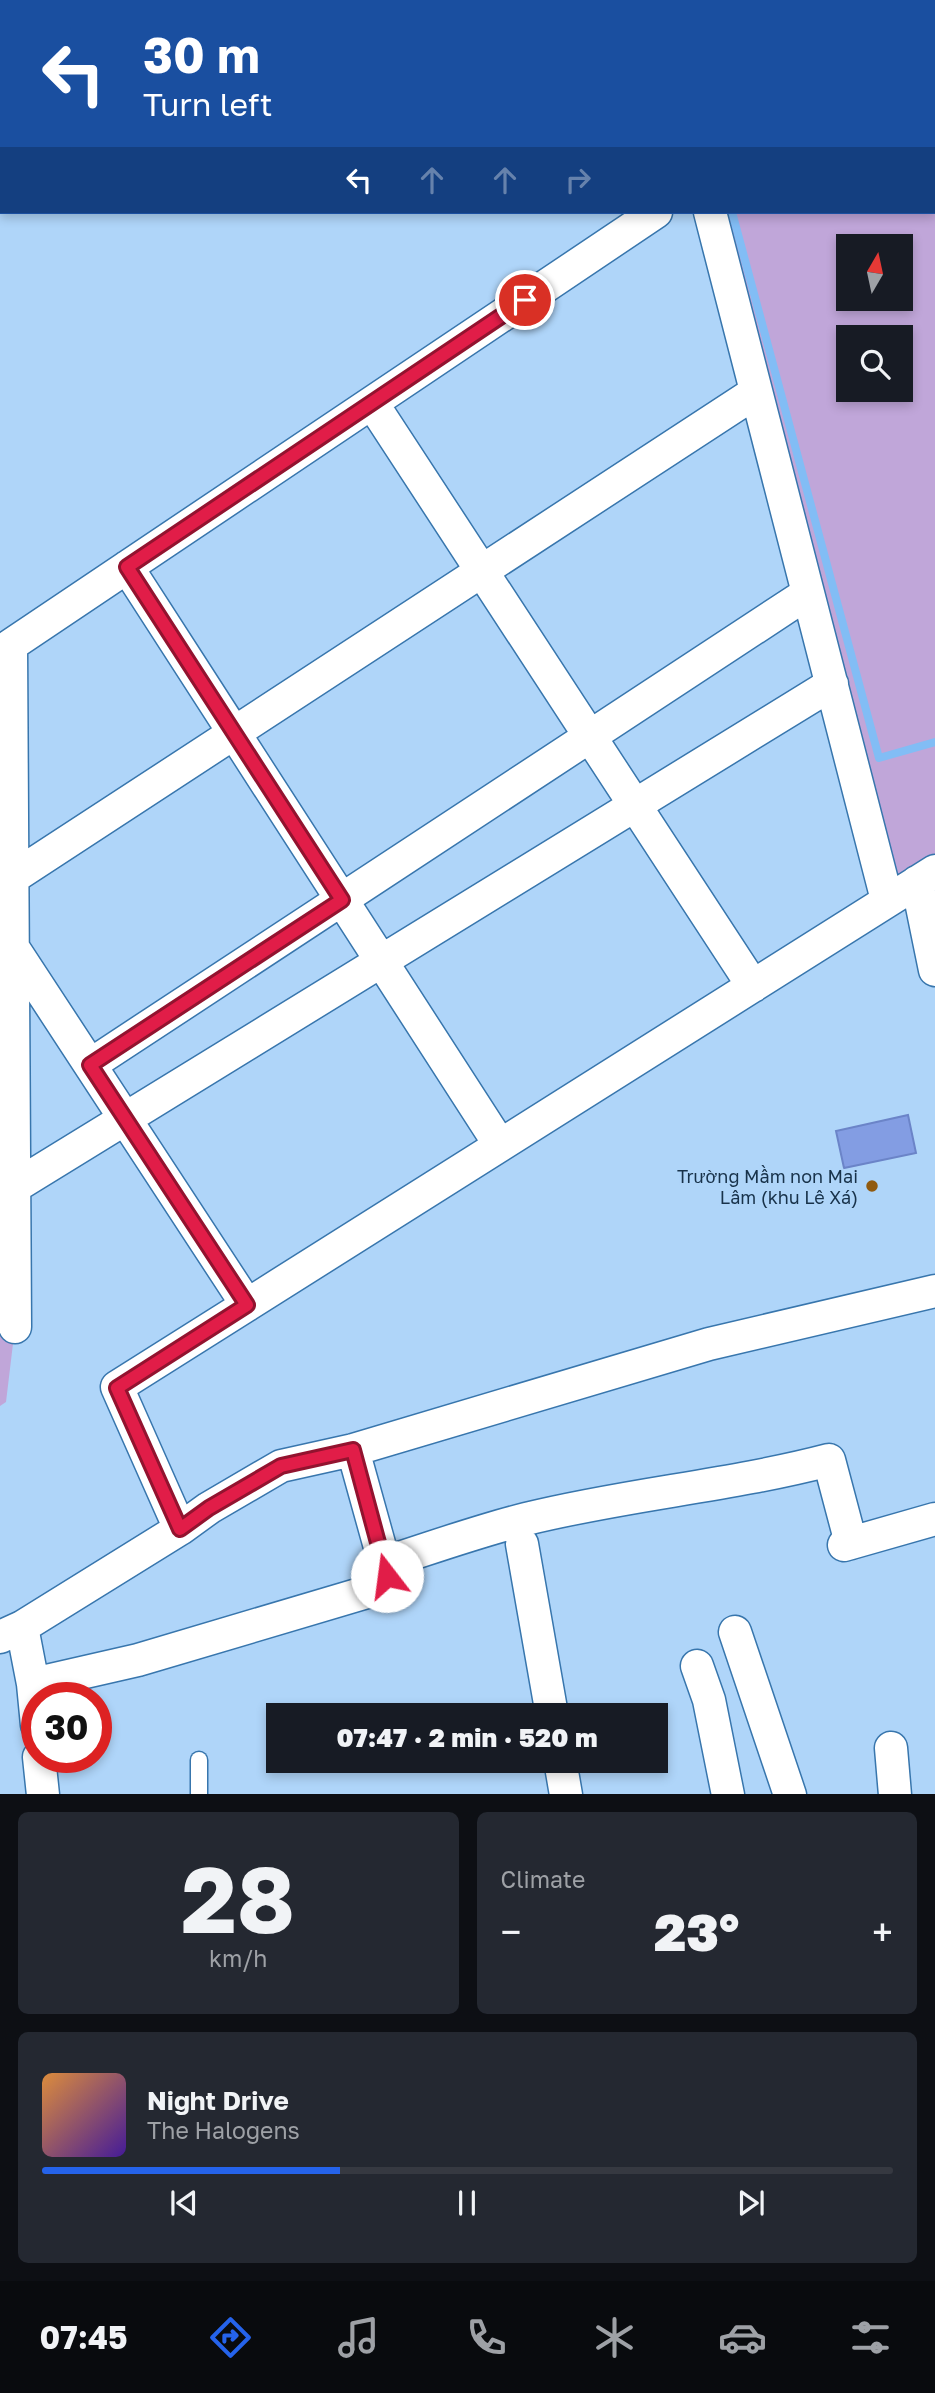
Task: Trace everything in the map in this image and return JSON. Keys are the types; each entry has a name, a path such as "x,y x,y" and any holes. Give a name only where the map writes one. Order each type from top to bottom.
{"street":[{"path":"15,1327 11,645 653,214"},
{"path":"711,214 887,900"},
{"path":"12,878 756,392"},
{"path":"372,402 753,986"},
{"path":"127,567 500,1145"},
{"path":"90,1065 808,593"},
{"path":"14,1186 832,684"},
{"path":"180,1529 117,1388 926,876 934,955"},
{"path":"12,946 247,1305"},
{"path":"32,1682 11,1632 281,1466 353,1450 709,1344 935,1291"},
{"path":"42,1682 138,1660 384,1587 387,1576 353,1450"},
{"path":"384,1563 526,1519 682,1488 787,1471 830,1460 848,1544 935,1519"},
{"path":"522,1544 550,1703"},
{"path":"735,1632 790,1794"},
{"path":"697,1666 709,1700 729,1794"},
{"path":"891,1748 895,1794"},
{"path":"41,1773 43,1794"},
{"path":"562,1773 566,1794"}],"lane":[{"path":"199,1760 199,1794"}],"shaded area":[{"path":"711,214 935,214 935,870 887,900"},
{"path":"0,1125 15,1327 6,1402 0,1406"}],"building":[{"path":"908,1115 916,1153 844,1168 836,1131"}],"waterway":[{"path":"733,214 879,758 935,742"}],"place":[{"name":"Trường Mầm non Mai Lâm (khu Lê Xá)","path":"872,1186"}],"route":[{"path":"387,1576 353,1450 281,1466 209,1508 180,1529 117,1388 247,1305 90,1065 342,900 127,567 525,300"}]}
